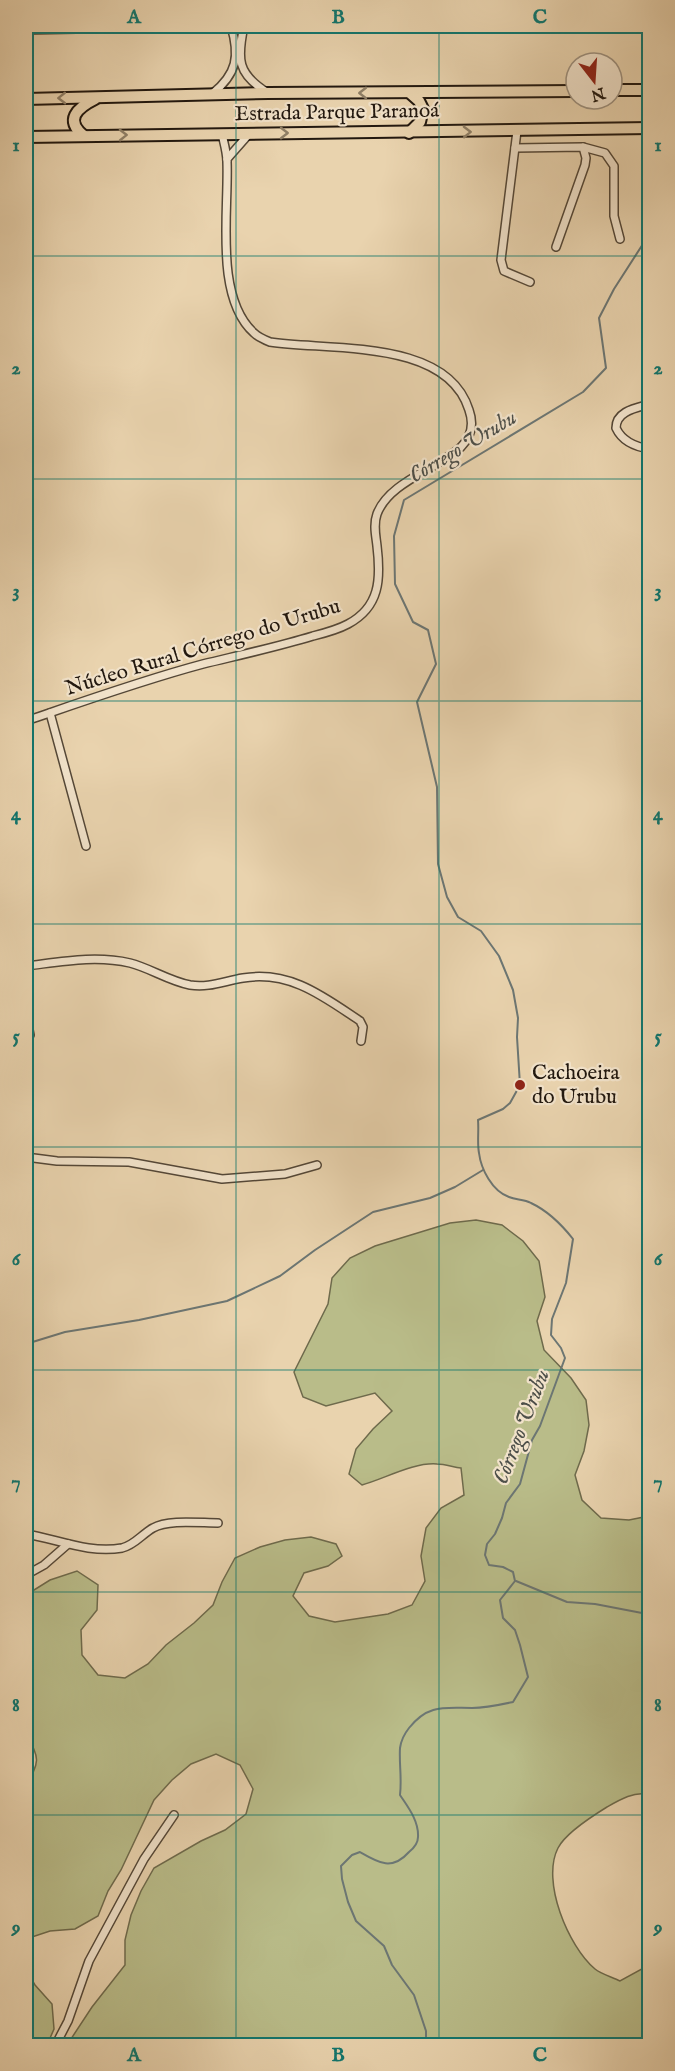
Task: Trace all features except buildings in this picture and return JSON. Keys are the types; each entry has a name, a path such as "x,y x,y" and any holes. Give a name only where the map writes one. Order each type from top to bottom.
{"main road":[{"path":"624,90 650,90"},
{"name":"Estrada Parque Paranoá","path":"26,99 268,93 564,91"},
{"path":"409,133 420,122 423,109 419,101 410,93"},
{"path":"84,136 75,126 75,115 81,107 98,98"},
{"name":"Estrada Parque Paranoá","path":"26,137 650,128"}],"street":[{"path":"26,30 79,27 230,26 234,40 235,65 225,84 212,94"},
{"path":"244,26 241,47 243,70 253,84 268,93"},
{"path":"259,26 389,26"},
{"path":"517,131 501,260 504,271 530,282"},
{"name":"Núcleo Rural Córrego do Urubu","path":"26,721 202,664 325,633 346,625 362,615 369,607 378,583 375,524 380,509 389,497 407,481 434,466 459,448 472,429 472,419 459,389 449,378 422,362 380,353 270,342 255,334 238,310 227,271 227,159 222,134"},
{"path":"227,159 249,134"},
{"path":"515,148 583,147 605,153 614,166 614,216 620,239"},
{"path":"556,247 585,165 583,147"},
{"path":"650,404 631,409 616,421 616,428 624,439 650,449"},
{"path":"50,713 86,846"},
{"path":"26,966 107,959 132,963 179,982 202,986 244,978 281,979 311,988 360,1021 363,1027 361,1041"},
{"path":"26,1014 30,1035"},
{"path":"26,1157 57,1161 129,1162 222,1179 285,1174 317,1165"},
{"path":"26,1533 92,1549 121,1548 162,1524 218,1523"},
{"path":"26,1575 44,1565 69,1544"},
{"path":"55,2046 68,2021 89,1962 144,1859 174,1815"}],"green space":[{"path":"476,1220 502,1225 523,1241 539,1261 545,1297 537,1321 544,1350 571,1378 586,1400 589,1425 584,1451 575,1475 582,1500 601,1518 629,1520 649,1516 649,1795 639,1794 622,1799 573,1831 558,1848 553,1878 555,1895 567,1929 575,1945 595,1969 620,1981 649,1965 649,2045 67,2045 92,2007 125,1965 125,1940 131,1915 154,1868 225,1830 246,1814 253,1789 240,1765 216,1754 191,1764 154,1800 121,1870 108,1891 98,1916 75,1929 50,1931 26,1939 26,1785 36,1766 36,1755 26,1735 26,1595 50,1580 77,1571 98,1585 97,1610 81,1630 82,1655 98,1675 125,1678 148,1664 166,1645 213,1605 235,1558 260,1547 285,1540 311,1537 336,1544 342,1556 328,1566 304,1573 293,1596 309,1616 335,1622 388,1614 412,1605 425,1581 421,1556 426,1528 441,1508 464,1495 461,1468 428,1464 362,1485 349,1474 356,1449 392,1411 375,1393 326,1406 303,1397 294,1372 328,1304 332,1278 350,1258 375,1246 450,1223"},
{"path":"26,1970 35,1985 52,2004 54,2029 47,2045 26,2045"}],"waterway":[{"name":"Córrego Urubu","path":"426,2046 426,2031 414,1995 392,1965 384,1946 356,1921 348,1902 341,1866 352,1855 360,1852 379,1862 397,1862 416,1844 417,1825 400,1795 401,1745 403,1737 416,1720 437,1709 493,1706 513,1702 528,1677 515,1630 503,1618 500,1600 515,1581 513,1572 503,1567 489,1565 485,1555 487,1544 495,1534 506,1503 520,1484 532,1440 540,1426 565,1358 551,1335 552,1319 566,1283 573,1239 543,1210 497,1190 488,1179 480,1159 478,1120 503,1109 510,1103 520,1085 518,1018 513,990 499,956 481,931 458,917 447,897 438,864 437,787 417,702 436,664 428,630 413,622 395,584 394,536 404,500 583,392 606,368 599,318 614,289 650,233"},
{"name":"Córrego Urubu","path":"26,1344 65,1332 139,1320 227,1301 280,1276 373,1212 430,1198 455,1187 483,1170"},
{"name":"Córrego Urubu","path":"516,1581 567,1602 595,1604 642,1613 650,1612"}],"place":[{"name":"Cachoeira do Urubu","path":"520,1085"}]}
